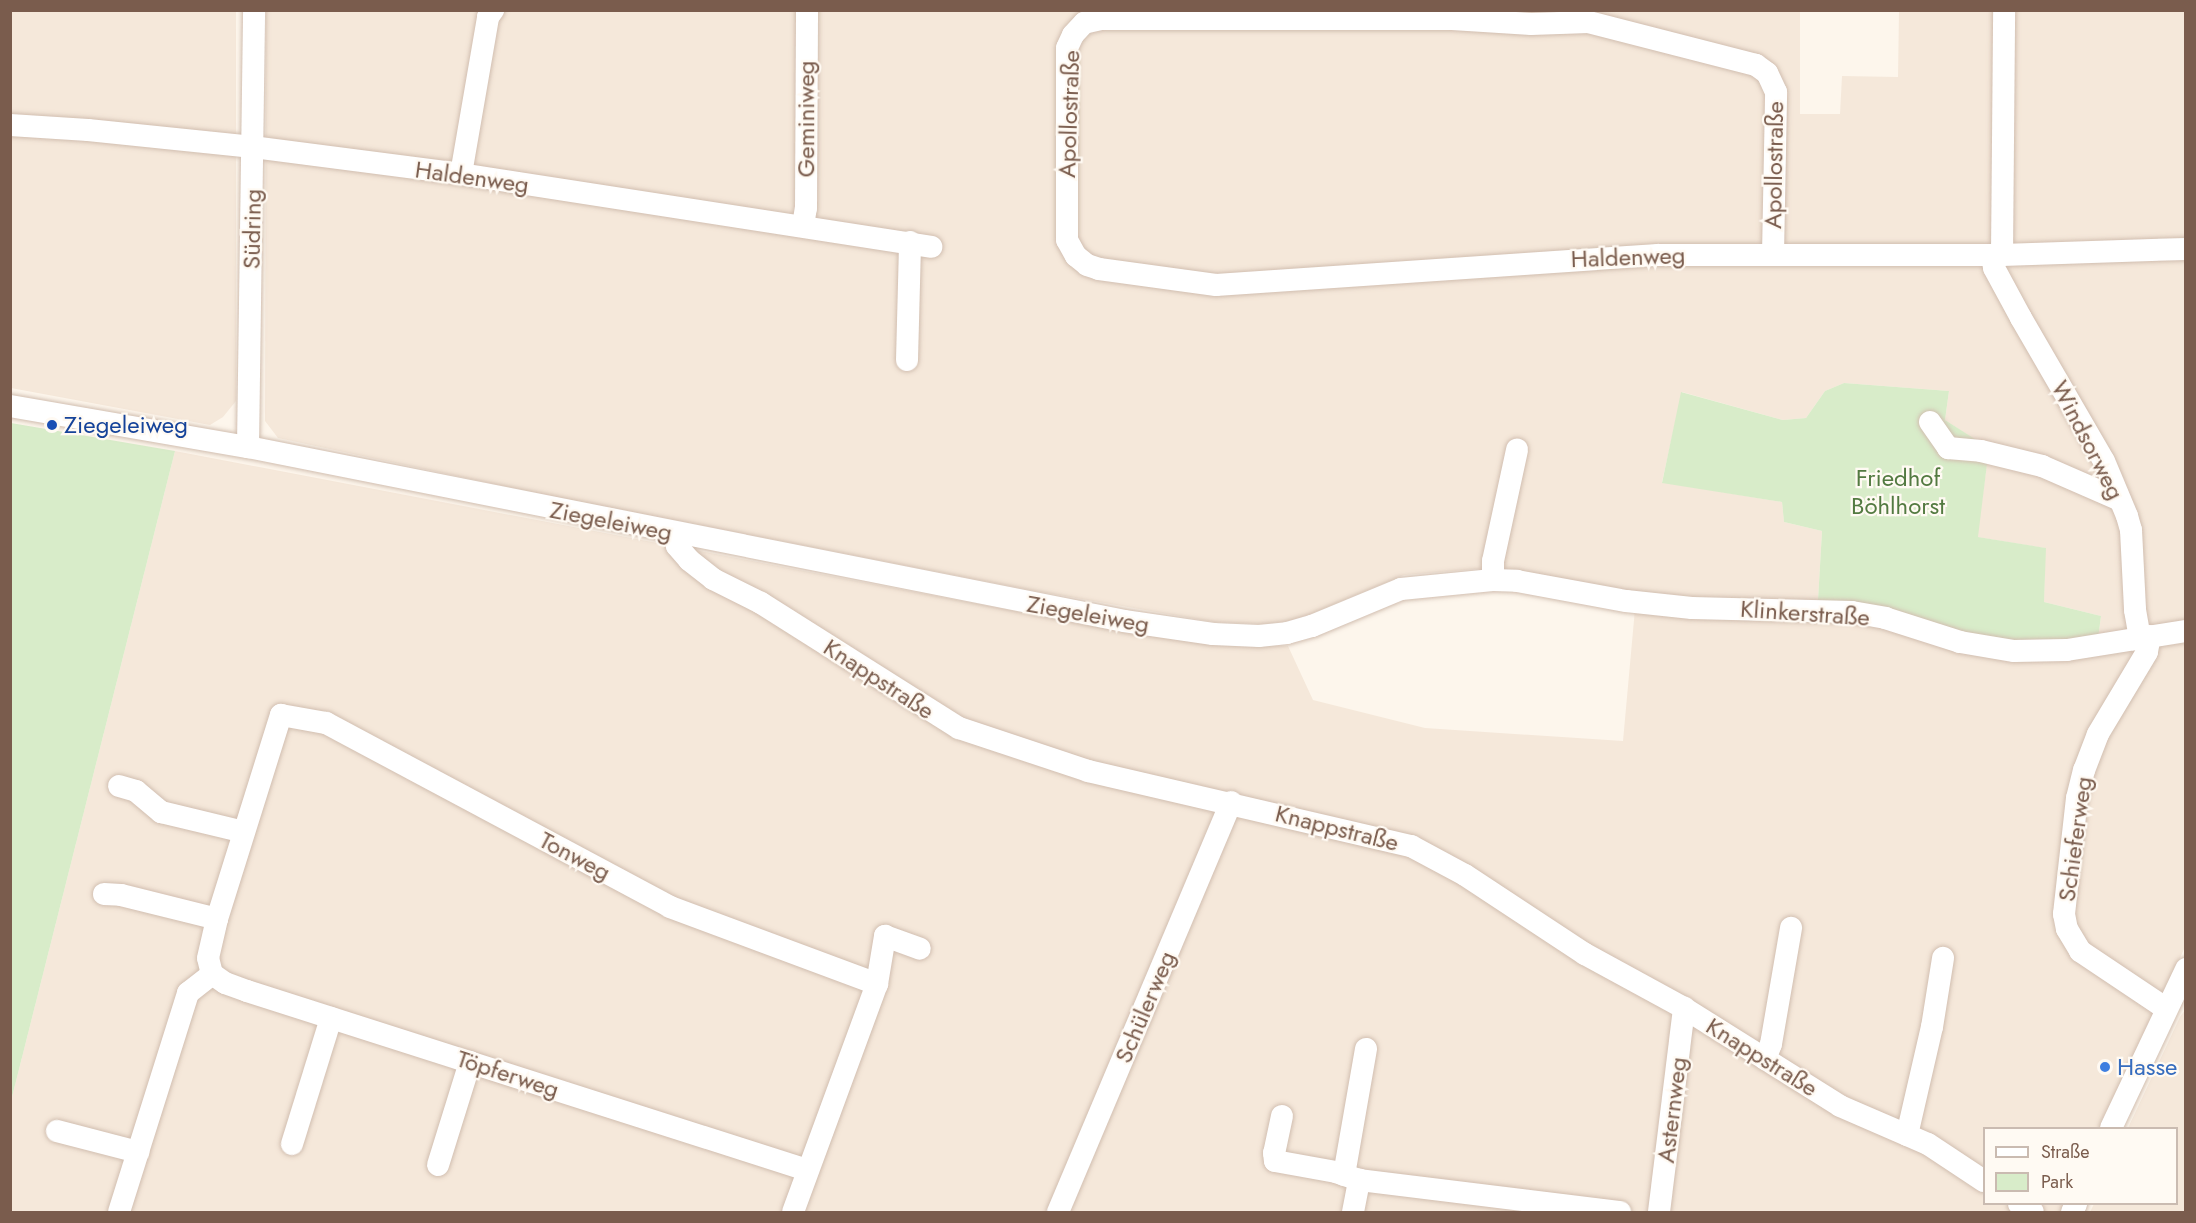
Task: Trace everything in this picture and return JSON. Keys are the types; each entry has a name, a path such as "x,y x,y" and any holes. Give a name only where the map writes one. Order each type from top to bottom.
{"street":[{"name":"Südring","path":"248,447 254,10"},
{"path":"461,174 488,17 493,10"},
{"name":"Geminiweg","path":"803,226 806,208 807,10"},
{"name":"Windsorweg","path":"2004,10 1997,255 1994,268 2086,426 2120,500 2131,530 2135,610 2145,637"},
{"name":"Apollostraße","path":"1076,256 1067,240 1066,228 1067,48 1073,35 1084,23 1101,19 1452,19 1531,24 1589,22 1756,64 1767,73 1776,92 1773,255"},
{"name":"Haldenweg","path":"10,125 88,130 253,147 461,174 920,245 907,360"},
{"name":"Haldenweg","path":"1076,256 1087,266 1098,269 1216,285 1659,255 1997,255 2186,249"},
{"name":"Ziegeleiweg","path":"10,406 248,447 674,534 1124,621 1213,634"},
{"path":"1930,422 1948,448 1981,452 2042,466 2120,500"},
{"path":"1493,580 1493,561 1517,450"},
{"name":"Knappstraße","path":"674,534 676,546 713,579 761,603 959,728 1088,771 1232,802 1412,846 1465,875 1585,954 1684,1008 1840,1106 1928,1144 1983,1180"},
{"name":"Klinkerstraße","path":"1213,634 1260,636 1287,633 1312,626 1401,589 1493,580 1517,581 1626,601 1692,608 1852,612 1885,618 1960,642 2014,651 2067,650 2186,631"},
{"name":"Schieferweg","path":"2145,637 2147,652 2098,734 2084,770 2077,798 2064,914 2067,929 2080,951 2165,1008"},
{"name":"Tonweg","path":"244,832 281,715 326,723 670,906 877,984"},
{"path":"119,786 136,791 161,812 244,832 217,919 208,958 212,974 188,993 119,1212"},
{"name":"Schülerweg","path":"1058,1212 1232,802"},
{"path":"104,894 122,895 217,919"},
{"path":"1765,1059 1771,1044 1791,928"},
{"path":"793,1212 877,984 885,936 920,949"},
{"path":"1907,1135 1932,1027 1943,958"},
{"name":"Töpferweg","path":"212,974 225,983 331,1018 807,1170"},
{"path":"2111,1127 2165,1008 2184,975"},
{"name":"Asternweg","path":"1659,1212 1684,1008"},
{"path":"292,1144 331,1018"},
{"path":"1353,1212 1351,1177 1366,1049"},
{"path":"438,1165 470,1062"},
{"path":"1282,1116 1274,1153 1275,1161 1351,1177 1620,1212"},
{"path":"57,1131 138,1152"}],"shaded area":[{"path":"10,11 236,11 236,401 223,417 210,425 11,388"},
{"path":"266,11 1800,11 1800,114 1840,114 1842,76 1898,77 1899,11 2185,11 2185,625 2098,639 2101,616 2044,602 2045,548 1977,537 1989,449 1945,420 1949,391 1844,383 1825,391 1806,418 1783,420 1682,392 1662,482 1782,502 1784,522 1822,531 1818,600 1696,600 1631,593 1488,568 1404,575 1308,615 1289,621 1264,624 1214,622 1036,591 556,497 278,438 265,421"},
{"path":"175,451 1108,629 1220,645 1288,646 1313,700 1425,728 1623,741 1635,609 1823,618 2113,652 2185,643 2185,947 2101,1127 1983,1127 1983,1205 2066,1205 2062,1212 11,1212 11,1101"},
{"path":"2185,1010 2185,1212 2090,1212 2094,1205 2178,1205 2178,1127 2128,1127"}],"green space":[{"name":"Friedhof Böhlhorst","path":"1844,383 1949,391 1945,420 1989,448 1978,537 2046,548 2044,602 2101,616 2098,639 2004,640 1958,633 1818,600 1822,531 1784,522 1782,502 1662,483 1681,392 1783,420 1806,418 1825,391"},
{"path":"10,423 175,451 11,1101"}],"place":[{"name":"Ziegeleiweg","path":"52,425"},
{"name":"Hasse","path":"2105,1067"}]}
